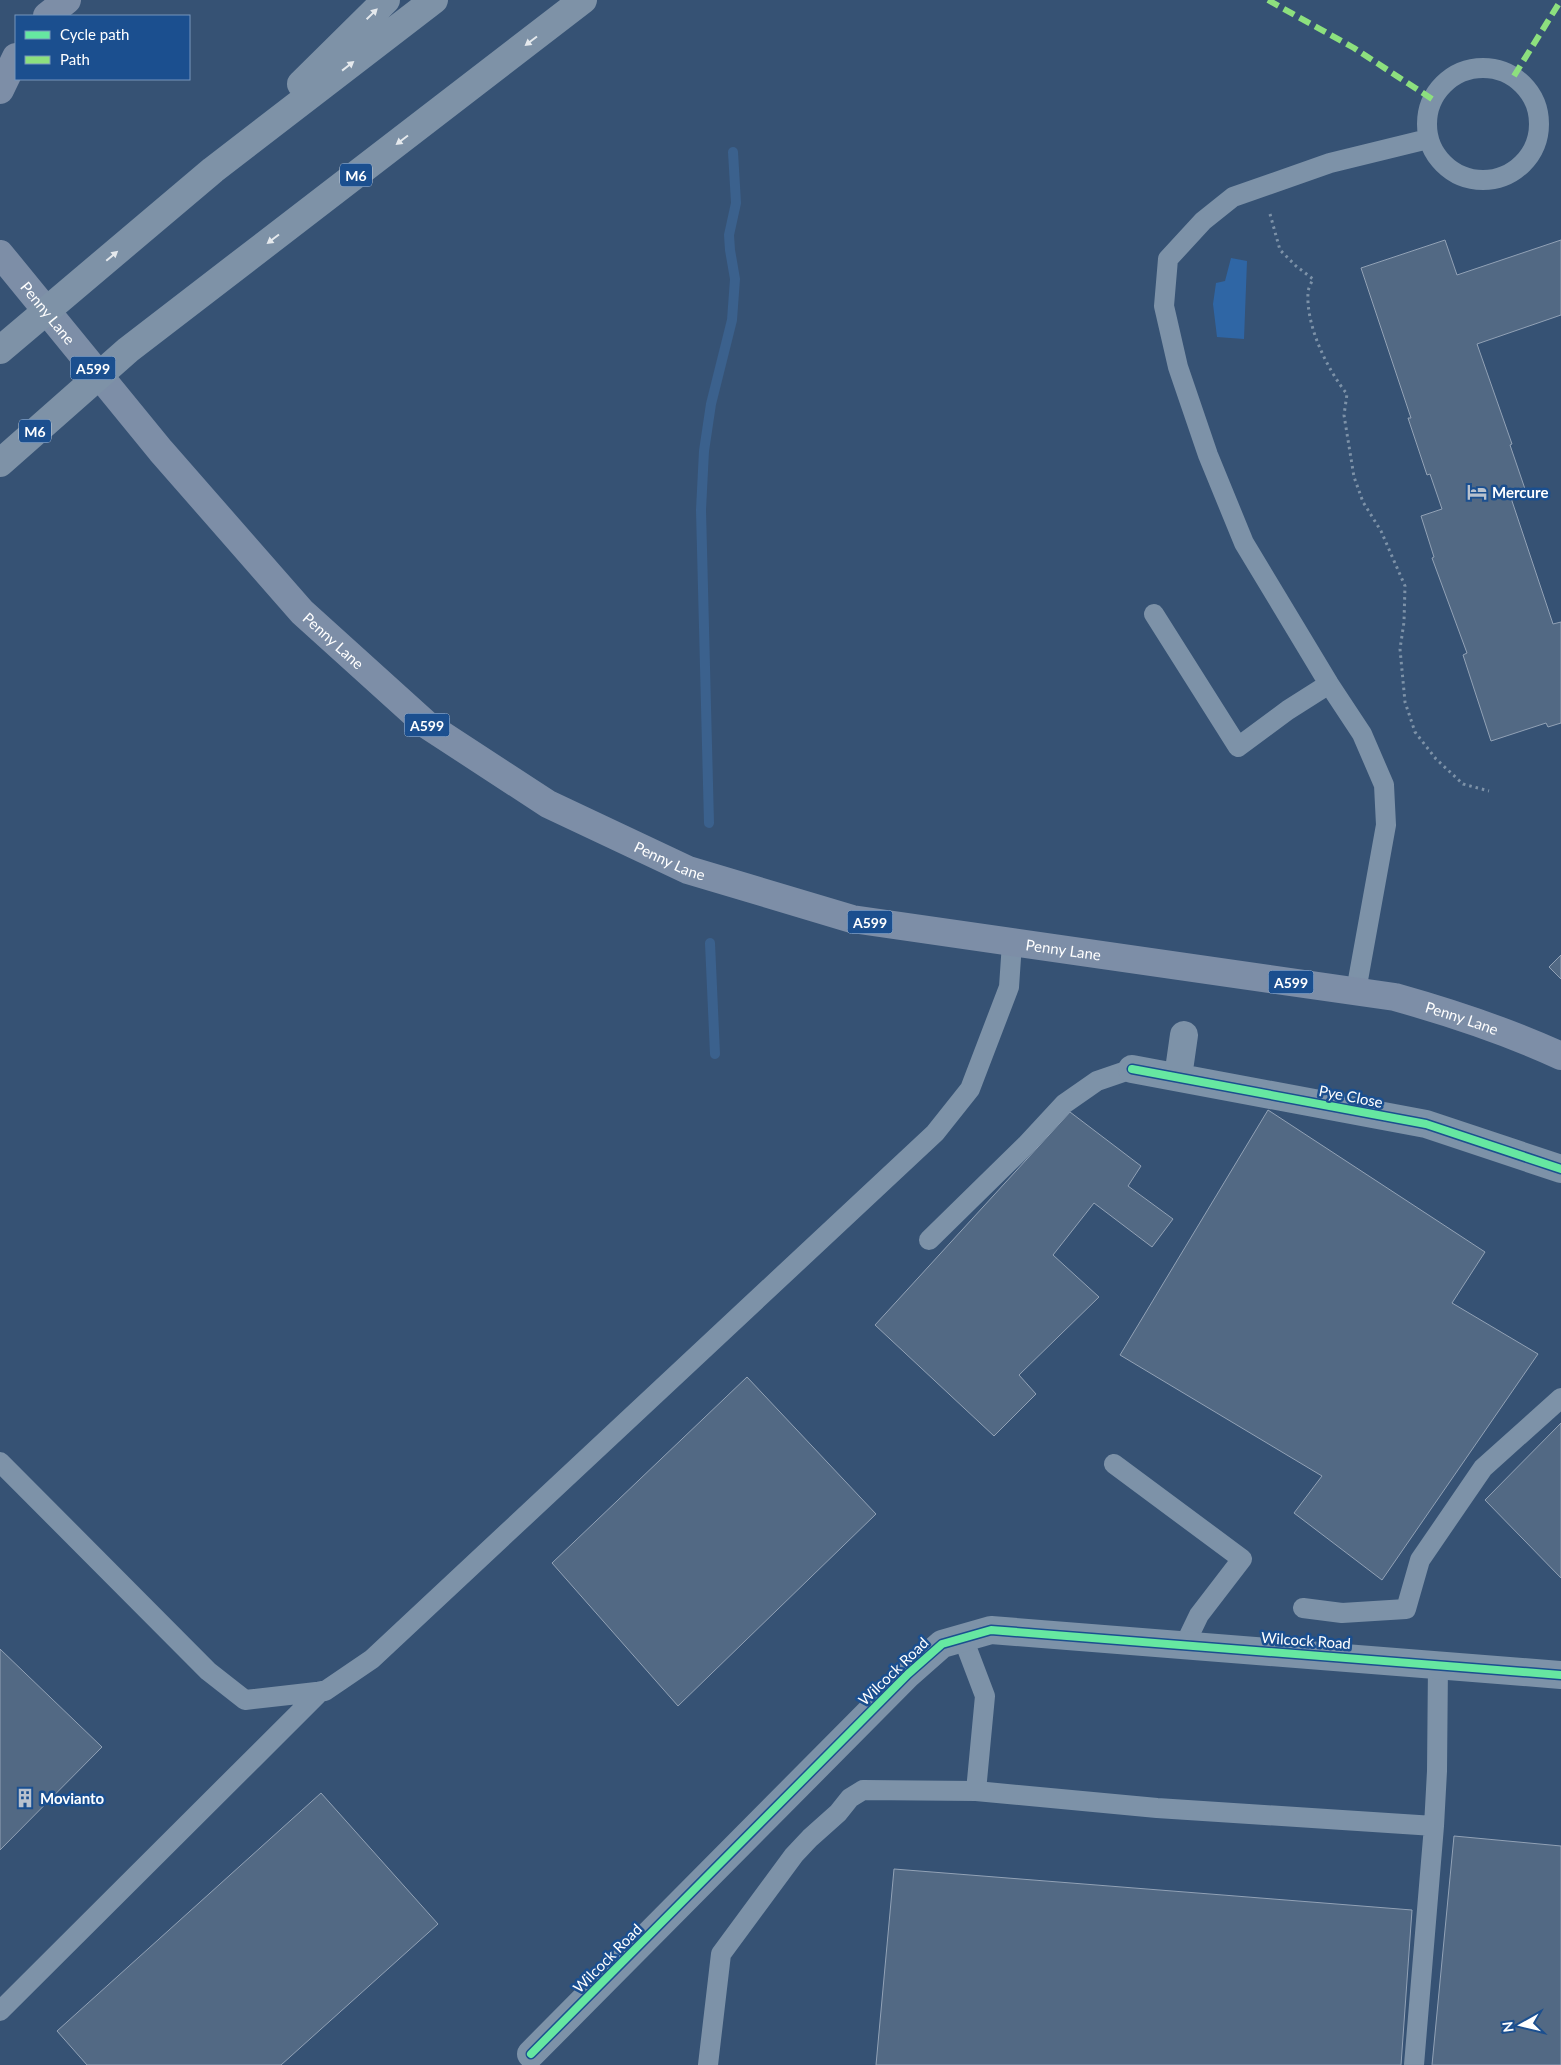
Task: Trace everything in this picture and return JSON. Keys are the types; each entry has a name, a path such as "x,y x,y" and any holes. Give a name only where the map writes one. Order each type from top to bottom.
{"highway":[{"path":"212,170 386,0"},
{"path":"8,343 212,170 434,0"},
{"name":"M6","path":"0,463 70,399 128,350 583,0"},
{"path":"562,18 592,0"}],"main road":[{"path":"48,15 67,0"},
{"path":"0,50 15,41"},
{"path":"0,90 15,59"},
{"name":"Penny Lane","path":"0,254 160,451 302,612 427,725 548,804 688,870 852,919 1395,997 1461,1016 1528,1041 1561,1056"}],"street":[{"path":"1178,1077 1184,1035"},
{"name":"Pye Close","path":"1132,1069 1426,1124 1561,1169"},
{"name":"Wilcock Road","path":"530,2059 908,1674 942,1644 991,1630 1561,1675"}],"lane":[{"path":"1485,67 1500,70 1514,76 1530,91 1538,110 1540,128 1536,145 1527,160 1513,172 1497,179 1479,181 1462,177 1447,168 1435,155 1428,138 1427,118 1432,99 1441,85 1454,75 1470,68 1485,67"},
{"path":"1356,991 1386,825 1384,784 1362,734 1329,684 1244,543 1208,455 1178,368 1164,306 1168,259 1203,221 1233,197 1330,163 1428,138"},
{"path":"1154,614 1238,747 1288,710 1329,684"},
{"path":"0,2011 321,1691 372,1659 934,1134 970,1089 1009,987 1012,943"},
{"path":"929,1240 1026,1145 1064,1104 1097,1081 1132,1069"},
{"path":"1303,1608 1342,1613 1406,1608 1420,1560 1483,1468 1561,1398"},
{"path":"0,1462 208,1671 245,1700 321,1691"},
{"path":"1114,1464 1242,1559 1199,1615 1185,1644"},
{"path":"963,1638 985,1696 976,1791"},
{"path":"1414,2065 1434,1826 1437,1771 1438,1664"},
{"path":"708,2065 722,1954 794,1855 838,1813 850,1798 863,1790 976,1791 1157,1808 1434,1826"}],"path":[{"path":"1263,187 1280,250 1313,279 1308,292 1312,324 1336,380 1346,394 1344,415 1354,477 1363,502 1381,531 1405,586 1404,622 1400,649 1405,702 1415,732 1436,759 1463,784 1489,791"}],"shaded area":[{"path":"1231,258 1247,261 1244,339 1217,337 1213,304 1216,283 1225,281"}],"building":[{"name":"Mercure","path":"1445,240 1457,275 1561,240 1561,315 1477,344 1512,444 1510,445 1525,489 1510,495 1553,624 1561,622 1561,723 1548,727 1546,723 1491,741 1463,655 1467,653 1432,558 1434,557 1421,516 1442,509 1430,474 1427,475 1408,418 1411,418 1361,268"},
{"path":"1561,955 1561,979 1549,967"},
{"path":"1268,1110 1485,1252 1452,1303 1538,1354 1382,1580 1294,1513 1322,1476 1120,1355"},
{"path":"1070,1112 1141,1166 1128,1186 1173,1219 1152,1247 1094,1203 1053,1255 1099,1297 1019,1375 1036,1394 994,1436 875,1325"},
{"path":"747,1377 876,1514 678,1706 552,1563"},
{"path":"1561,1423 1561,1578 1485,1500"},
{"name":"Movianto","path":"0,1649 102,1747 0,1850"},
{"path":"321,1793 438,1924 281,2065 87,2065 57,2031"},
{"path":"1454,1836 1561,1846 1561,2065 1432,2065"},
{"path":"894,1869 1412,1910 1401,2065 876,2065"}],"waterway":[{"path":"709,823 701,510 704,451 711,404 732,320 735,279 729,235 736,203 733,152"},
{"path":"710,943 715,1054"}],"marked path":[{"path":"1268,0 1354,48 1432,99"},
{"path":"1514,76 1561,0"}],"cycle path":[{"path":"1132,1069 1426,1124 1561,1169"},
{"path":"531,2054 908,1674 942,1644 991,1630 1561,1675"}],"place":[{"name":"Mercure","path":"1477,492"},
{"name":"Movianto","path":"25,1798"}]}
